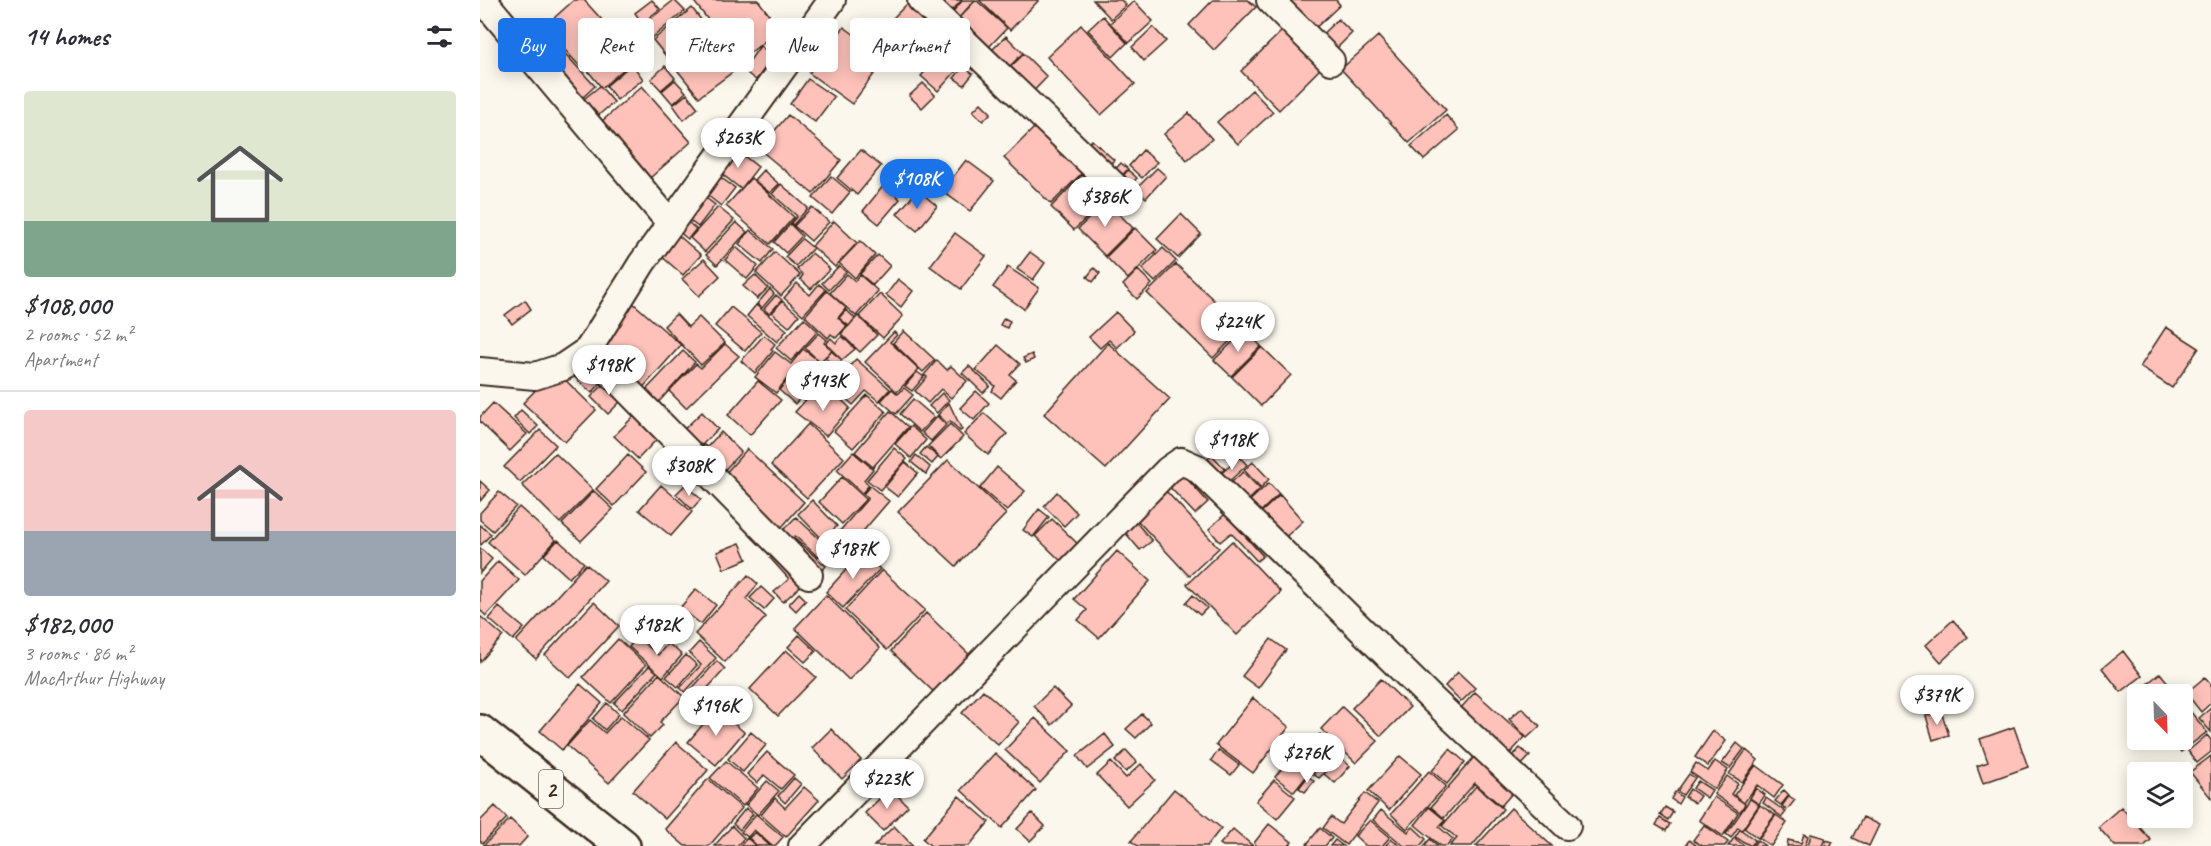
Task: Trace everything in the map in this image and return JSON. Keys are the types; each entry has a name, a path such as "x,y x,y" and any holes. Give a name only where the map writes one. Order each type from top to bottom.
{"highway":[{"name":"2","path":"485,745 623,846"}],"street":[{"path":"483,0 671,224"},
{"path":"480,371 535,376 563,368 588,350 642,263 832,0"},
{"path":"921,0 1125,196"},
{"path":"1270,0 1332,61"},
{"path":"588,350 809,575"},
{"path":"802,846 1168,470 1181,461 1197,468 1567,826"}],"building":[{"path":"574,0 584,0 600,18 578,18 578,64 566,51 566,18 554,18"},
{"path":"652,0 660,9 648,18 638,18 635,13"},
{"path":"674,0 685,11 676,18 666,18 666,26 654,36 654,18 652,18"},
{"path":"699,0 758,0 772,18 766,18 766,40 754,50 754,18 707,18 695,3"},
{"path":"925,0 962,0 945,18"},
{"path":"963,0 975,0 959,18 949,16"},
{"path":"976,0 1007,28 986,50 970,36 970,18 959,18"},
{"path":"979,0 1039,0 1010,30"},
{"path":"1093,0 1121,0 1126,5 1111,19"},
{"path":"1213,0 1248,0 1256,7 1214,50 1189,25"},
{"path":"1276,0 1336,0 1340,5 1309,34"},
{"path":"1134,1 1153,21 1129,43 1110,23"},
{"path":"908,3 923,18 893,18"},
{"path":"692,8 700,18 680,18"},
{"path":"1103,16 1127,43 1113,57 1088,30"},
{"path":"1338,19 1352,33 1331,54 1317,39"},
{"path":"1081,25 1135,84 1101,115 1047,57"},
{"path":"844,27 850,31 850,72 876,72 852,104 809,73 838,72 838,35"},
{"path":"1153,27 1166,41 1144,61 1132,47"},
{"path":"1285,28 1323,66 1279,110 1241,71"},
{"path":"666,29 666,56 654,41"},
{"path":"1006,36 1023,53 1001,75 984,58"},
{"path":"1378,36 1446,110 1409,143 1341,69"},
{"path":"760,46 766,50 766,67 756,80 746,72 754,72 754,54"},
{"path":"1024,54 1047,77 1026,99 1002,75"},
{"path":"566,55 578,68 578,72 582,72 595,86 580,100 554,72 566,72"},
{"path":"665,66 666,72 670,72 675,78 661,90 651,79"},
{"path":"589,72 620,72 602,88"},
{"path":"623,72 638,72 643,79 617,100 606,86"},
{"path":"679,72 733,72 699,97"},
{"path":"925,72 955,72 938,91 921,76"},
{"path":"959,72 973,74 964,85 954,78"},
{"path":"808,79 834,97 815,122 790,104"},
{"path":"675,80 686,92 673,104 662,91"},
{"path":"923,83 935,95 922,108 909,96"},
{"path":"600,86 614,102 594,119 580,102"},
{"path":"642,86 691,142 650,178 601,122"},
{"path":"1252,90 1273,112 1238,144 1217,122"},
{"path":"687,94 698,108 684,120 673,105"},
{"path":"981,103 991,113 983,121 973,111"},
{"path":"1189,113 1212,139 1187,160 1164,134"},
{"path":"788,115 841,160 813,194 759,149"},
{"path":"1446,115 1459,130 1424,160 1411,146"},
{"path":"1036,126 1083,172 1051,204 1004,158"},
{"path":"1092,140 1114,160 1104,170 1082,150"},
{"path":"735,149 758,167 741,189 718,171"},
{"path":"861,150 881,166 857,195 837,178"},
{"path":"1143,150 1157,162 1142,178 1129,166"},
{"path":"966,160 994,181 970,211 942,191"},
{"path":"1121,163 1128,169 1114,184 1107,178"},
{"path":"1157,168 1166,176 1146,198 1136,189"},
{"path":"763,170 779,184 770,193 754,180"},
{"path":"1128,170 1137,178 1123,193 1115,185"},
{"path":"716,174 735,188 721,206 702,191"},
{"path":"1082,175 1106,199 1074,230 1051,207"},
{"path":"831,176 850,192 832,214 813,198"},
{"path":"751,178 794,217 770,244 726,206"},
{"path":"781,184 808,208 793,225 791,223 797,216 772,194"},
{"path":"884,185 900,199 879,224 863,211"},
{"path":"918,190 937,206 917,231 897,214"},
{"path":"701,194 715,205 698,227 684,216"},
{"path":"1106,201 1133,228 1105,256 1078,229"},
{"path":"718,207 734,220 705,252 690,238"},
{"path":"812,207 829,222 811,241 794,226"},
{"path":"1181,214 1201,234 1178,258 1157,239"},
{"path":"681,216 696,229 688,239 679,232"},
{"path":"834,221 857,243 835,267 812,246"},
{"path":"736,222 747,232 717,265 706,255"},
{"path":"790,224 802,236 786,253 774,242"},
{"path":"1135,228 1157,250 1128,279 1106,257"},
{"path":"750,230 773,249 762,263 739,244"},
{"path":"955,233 986,256 961,289 930,266"},
{"path":"678,235 701,255 683,275 660,255"},
{"path":"802,239 813,248 796,266 785,257"},
{"path":"860,241 875,255 855,278 839,263"},
{"path":"736,247 758,266 747,279 725,260"},
{"path":"1163,248 1176,261 1155,282 1142,269"},
{"path":"775,252 800,275 781,296 756,273"},
{"path":"1030,252 1045,263 1033,280 1017,269"},
{"path":"812,253 830,269 811,289 800,279 803,275 797,269"},
{"path":"878,255 890,266 873,285 860,274"},
{"path":"704,259 720,276 699,296 682,279"},
{"path":"1176,264 1243,328 1213,358 1147,293"},
{"path":"839,266 846,272 829,290 822,283"},
{"path":"1008,267 1039,288 1024,309 993,287"},
{"path":"1094,268 1100,273 1093,282 1087,277"},
{"path":"1138,270 1152,284 1137,299 1123,285"},
{"path":"847,274 855,281 860,275 878,291 856,316 830,293"},
{"path":"755,275 768,288 757,299 743,286"},
{"path":"898,279 913,291 901,307 886,295"},
{"path":"797,283 810,295 819,284 826,290 803,315 784,298"},
{"path":"770,289 774,294 762,308 757,304"},
{"path":"827,291 846,308 838,318 847,326 836,338 831,334 828,338 805,316"},
{"path":"880,294 903,316 883,338 859,316"},
{"path":"776,295 782,300 769,314 764,309"},
{"path":"525,300 531,309 512,324 505,315"},
{"path":"782,301 799,315 789,327 772,313"},
{"path":"633,303 681,345 639,392 591,351"},
{"path":"756,305 787,330 777,342 747,316"},
{"path":"731,307 761,332 745,351 715,326"},
{"path":"846,310 855,318 849,326 839,318"},
{"path":"1116,312 1134,331 1117,348 1109,340 1100,348 1089,337"},
{"path":"676,314 688,327 699,317 725,343 701,365 664,326"},
{"path":"858,316 877,335 860,352 841,334"},
{"path":"804,318 818,331 791,361 776,348"},
{"path":"1004,318 1010,321 1007,328 1000,325"},
{"path":"2166,327 2199,348 2172,388 2140,367"},
{"path":"1245,330 1261,346 1231,376 1214,360"},
{"path":"904,331 935,360 923,372 893,343"},
{"path":"894,332 897,335 890,342 919,369 897,392 865,362"},
{"path":"819,333 827,340 824,343 832,350 820,362 805,348"},
{"path":"764,335 775,344 771,349 773,351 755,373 741,361"},
{"path":"842,336 855,349 842,360 826,344 831,338 836,343"},
{"path":"1108,343 1170,399 1106,469 1044,414"},
{"path":"725,344 739,356 686,408 669,391 696,364 701,368"},
{"path":"998,345 1020,364 1010,375 1016,380 1001,398 992,391 995,386 976,370"},
{"path":"1262,347 1291,375 1261,406 1232,377"},
{"path":"803,349 819,361 807,376 796,367 776,393 755,377 775,352 791,364"},
{"path":"683,351 695,362 656,405 643,393"},
{"path":"831,351 842,360 836,367 825,358"},
{"path":"1032,354 1034,359 1026,363 1023,358"},
{"path":"585,356 607,376 592,393 570,373"},
{"path":"856,359 890,389 879,401 866,391 853,405 832,386"},
{"path":"937,360 947,370 951,366 967,381 951,398 941,389 928,403 915,391 927,377 924,375"},
{"path":"969,366 990,386 983,393 962,373"},
{"path":"816,367 823,372 795,404 779,390 796,371 806,379"},
{"path":"827,369 833,374 816,396 810,391"},
{"path":"555,370 596,410 565,442 523,403"},
{"path":"917,372 924,377 912,391 905,386"},
{"path":"610,378 627,395 608,414 591,397"},
{"path":"758,381 781,400 750,435 728,415"},
{"path":"904,388 913,395 896,414 881,401 892,389 898,394"},
{"path":"830,389 850,408 826,436 795,412 811,394 821,401"},
{"path":"976,391 989,403 974,420 960,408"},
{"path":"942,393 949,400 937,413 929,406"},
{"path":"867,395 886,412 853,448 834,431"},
{"path":"913,399 934,417 920,432 900,414"},
{"path":"493,403 527,434 510,451 480,422 480,417"},
{"path":"949,403 962,430 960,431 950,421 947,423 938,415"},
{"path":"521,410 538,426 530,434 514,418"},
{"path":"890,411 908,427 873,467 855,452"},
{"path":"702,412 718,429 694,453 678,435"},
{"path":"984,413 1007,434 988,455 964,434"},
{"path":"634,416 657,439 638,459 614,436"},
{"path":"937,416 946,425 931,441 922,433"},
{"path":"808,424 844,458 807,498 771,465"},
{"path":"950,424 963,437 941,459 928,446"},
{"path":"911,426 926,440 911,458 895,444"},
{"path":"540,430 556,445 520,482 504,467"},
{"path":"721,432 741,452 720,475 695,455 704,445 707,447"},
{"path":"926,447 938,457 932,464 920,454"},
{"path":"894,448 907,459 880,490 867,480"},
{"path":"747,449 804,502 781,528 724,475"},
{"path":"853,452 873,469 864,480 869,485 862,493 837,470"},
{"path":"555,453 593,490 560,523 522,485"},
{"path":"628,455 646,472 614,506 596,489"},
{"path":"916,455 930,467 926,474 911,462"},
{"path":"1212,455 1225,469 1212,481 1199,467"},
{"path":"1240,457 1247,465 1225,485 1217,477"},
{"path":"948,460 1006,514 956,566 898,512"},
{"path":"905,462 918,473 898,497 885,487"},
{"path":"1253,462 1269,479 1261,488 1244,470"},
{"path":"997,467 1025,491 1007,511 980,488"},
{"path":"1178,469 1208,502 1195,514 1164,481"},
{"path":"1243,472 1260,489 1241,508 1223,490"},
{"path":"842,477 866,499 842,524 819,502"},
{"path":"480,481 490,490 480,501"},
{"path":"1269,483 1279,494 1253,519 1243,507"},
{"path":"661,485 692,512 671,536 639,510"},
{"path":"685,485 701,499 692,509 676,494"},
{"path":"870,486 889,501 847,550 833,539 868,498 863,494"},
{"path":"594,491 613,509 581,541 562,524"},
{"path":"1166,491 1219,548 1189,576 1136,519"},
{"path":"499,492 516,506 493,531 480,520 480,513"},
{"path":"1057,492 1077,513 1064,526 1044,506"},
{"path":"1280,495 1303,521 1279,543 1256,517"},
{"path":"812,500 837,526 823,540 798,514"},
{"path":"519,507 556,540 525,575 488,542"},
{"path":"1039,509 1049,517 1033,537 1023,530"},
{"path":"1225,514 1263,556 1257,561 1231,533 1220,542 1209,529"},
{"path":"796,517 828,547 818,557 795,536 785,546 776,537"},
{"path":"1052,519 1081,547 1064,564 1035,536"},
{"path":"1134,520 1152,541 1140,550 1123,530"},
{"path":"480,525 491,534 481,545 480,544"},
{"path":"795,539 826,566 816,577 785,550"},
{"path":"558,540 584,563 569,578 544,555"},
{"path":"1232,541 1281,592 1237,635 1187,584"},
{"path":"740,543 747,559 724,569 717,552"},
{"path":"480,548 492,559 480,573"},
{"path":"778,550 807,580 783,602 774,592 789,579 770,558"},
{"path":"1117,551 1150,581 1099,638 1078,620 1087,610 1074,599"},
{"path":"862,552 880,569 843,608 826,592"},
{"path":"498,561 519,580 486,616 480,610 480,581"},
{"path":"586,564 606,581 536,659 516,641"},
{"path":"882,570 925,610 887,650 845,610"},
{"path":"748,575 758,584 746,599 766,617 725,662 695,634"},
{"path":"761,587 774,599 764,610 750,598"},
{"path":"696,589 716,605 701,624 680,608"},
{"path":"799,593 806,600 796,611 789,604"},
{"path":"826,595 880,648 849,680 795,628"},
{"path":"1193,595 1207,608 1200,615 1186,603"},
{"path":"594,602 619,626 570,678 545,655"},
{"path":"499,607 524,628 513,640 489,619"},
{"path":"654,609 673,624 663,637 643,623"},
{"path":"926,613 975,660 939,697 891,651"},
{"path":"480,616 503,636 480,662"},
{"path":"1953,620 1968,637 1941,662 1926,645"},
{"path":"799,635 816,651 805,662 788,647"},
{"path":"637,637 658,655 668,643 682,655 663,677 629,647"},
{"path":"618,639 646,665 611,703 583,677"},
{"path":"1271,639 1286,650 1258,688 1242,676"},
{"path":"699,642 716,658 685,692 680,688 701,665 689,653"},
{"path":"786,650 816,677 778,716 750,689"},
{"path":"2123,651 2142,676 2132,684 2127,684 2127,687 2121,692 2102,668"},
{"path":"686,655 697,665 678,687 666,677"},
{"path":"717,661 725,669 695,702 686,695"},
{"path":"649,666 657,672 622,710 614,703"},
{"path":"1458,672 1475,688 1461,702 1445,686"},
{"path":"2160,673 2169,684 2147,684"},
{"path":"659,674 684,697 660,722 663,725 650,738 623,713"},
{"path":"2205,677 2211,684 2211,703 2201,712 2193,702 2193,687"},
{"path":"1381,679 1410,707 1381,736 1352,708"},
{"path":"580,684 602,703 562,750 540,731"},
{"path":"1053,688 1071,706 1052,725 1034,706"},
{"path":"983,690 1019,722 998,745 962,713"},
{"path":"1475,692 1525,737 1503,761 1453,717"},
{"path":"1253,698 1289,727 1253,773 1216,745"},
{"path":"607,703 619,714 605,730 593,719"},
{"path":"1342,707 1378,741 1356,763 1321,729"},
{"path":"1522,708 1540,726 1527,738 1509,719"},
{"path":"2211,708 2211,732 2199,718"},
{"path":"716,709 744,732 716,765 688,742"},
{"path":"1941,711 1949,735 1933,740 1926,716"},
{"path":"1142,714 1151,723 1136,738 1126,729"},
{"path":"2193,715 2207,732 2193,743"},
{"path":"621,716 649,740 609,783 567,746 590,720 605,733"},
{"path":"1035,718 1070,751 1040,783 1005,750"},
{"path":"2014,727 2028,767 1983,783 1977,766 1988,762 1980,739"},
{"path":"831,729 861,760 842,779 812,748"},
{"path":"1713,731 1726,741 1708,766 1695,757"},
{"path":"751,732 766,745 743,772 728,759"},
{"path":"1105,734 1115,747 1087,769 1077,756"},
{"path":"1320,734 1335,746 1318,767 1303,755"},
{"path":"2207,735 2211,740 2211,752 2197,763 2188,751 2193,750 2193,747"},
{"path":"676,742 708,770 665,819 633,791"},
{"path":"1737,743 1744,749 1730,768 1722,763"},
{"path":"1335,748 1342,753 1326,771 1320,766"},
{"path":"1520,748 1530,756 1516,771 1507,762"},
{"path":"1450,749 1465,762 1447,784 1432,771"},
{"path":"1126,750 1137,762 1126,772 1115,761"},
{"path":"1219,750 1239,765 1231,775 1211,760"},
{"path":"1746,750 1758,760 1742,782 1729,774"},
{"path":"767,752 794,775 781,789 764,775 757,783 747,774"},
{"path":"1295,752 1314,767 1294,792 1275,777"},
{"path":"995,753 1036,790 1002,828 961,790"},
{"path":"1400,756 1421,774 1389,810 1368,791"},
{"path":"1475,756 1515,790 1501,806 1475,783 1444,818 1431,807"},
{"path":"2211,756 2211,798 2193,776 2193,770"},
{"path":"1340,757 1350,766 1335,783 1324,774"},
{"path":"726,761 758,788 743,806 710,778"},
{"path":"1715,761 1728,770 1715,789 1690,772 1696,763 1708,771"},
{"path":"1111,762 1126,778 1141,764 1155,780 1127,806 1097,775"},
{"path":"1756,765 1783,785 1774,798 1757,785 1744,803 1734,795"},
{"path":"1319,767 1325,772 1319,778 1313,774"},
{"path":"1429,771 1446,786 1407,829 1391,814"},
{"path":"1689,774 1695,778 1683,795 1677,791"},
{"path":"1308,776 1314,781 1305,792 1299,788"},
{"path":"1727,776 1738,784 1731,794 1745,804 1740,812 1714,794"},
{"path":"794,778 801,784 785,803 778,796"},
{"path":"708,779 742,808 709,846 685,846 665,829"},
{"path":"1274,780 1295,797 1277,819 1256,801"},
{"path":"767,781 779,791 758,815 746,805"},
{"path":"1698,781 1712,790 1707,798 1693,788"},
{"path":"1476,786 1503,809 1472,846 1450,846 1457,838 1442,826"},
{"path":"804,787 819,800 786,837 761,815 775,798 785,808"},
{"path":"890,788 908,806 883,831 865,813"},
{"path":"1756,788 1765,795 1759,804 1750,798"},
{"path":"1174,789 1221,828 1207,846 1138,846 1131,841"},
{"path":"1690,789 1700,796 1695,803 1685,797"},
{"path":"1784,790 1789,795 1781,805 1775,801"},
{"path":"1675,792 1682,797 1678,804 1671,799"},
{"path":"1365,793 1378,803 1346,845 1323,828 1331,817 1341,824"},
{"path":"959,796 989,822 969,846 931,846 923,839"},
{"path":"1789,796 1795,800 1787,810 1782,806"},
{"path":"1714,797 1738,813 1723,836 1699,820"},
{"path":"1766,798 1786,812 1782,817 1763,803"},
{"path":"1750,799 1759,805 1742,830 1738,827 1731,838 1726,834"},
{"path":"1760,805 1775,815 1758,838 1744,828"},
{"path":"495,806 507,818 483,843 480,841 480,821"},
{"path":"1429,807 1445,820 1439,827 1453,839 1447,846 1441,846 1415,825"},
{"path":"1665,807 1673,812 1668,820 1660,815"},
{"path":"2121,807 2127,814 2127,828 2140,828 2151,840 2144,846 2115,846 2098,827"},
{"path":"746,808 753,814 740,830 733,824"},
{"path":"1511,808 1540,835 1552,846 1476,846"},
{"path":"1381,810 1408,832 1413,827 1426,839 1420,846 1404,846 1373,820"},
{"path":"1032,813 1045,826 1030,841 1017,829"},
{"path":"756,814 783,837 775,846 772,846 754,830 748,837 741,832"},
{"path":"1776,815 1787,823 1771,846 1759,838"},
{"path":"1863,817 1879,825 1869,846 1852,838"},
{"path":"1660,818 1670,824 1666,831 1656,825"},
{"path":"510,819 528,836 519,846 484,845"},
{"path":"1370,820 1390,837 1382,846 1366,846 1355,836"},
{"path":"1269,824 1292,842 1289,846 1257,846 1254,843"},
{"path":"1704,825 1728,842 1725,846 1702,846 1693,840"},
{"path":"732,826 744,838 737,846 714,846"},
{"path":"894,826 913,846 874,846"},
{"path":"1320,828 1332,838 1325,846 1309,846 1307,844"},
{"path":"1233,829 1253,846 1223,846 1220,844"},
{"path":"1740,829 1755,840 1751,846 1735,837"},
{"path":"755,832 770,846 757,846 749,838"},
{"path":"1804,834 1808,836 1805,846 1787,846 1788,840 1801,843"},
{"path":"1811,834 1825,838 1822,846 1808,846"},
{"path":"747,838 756,846 740,846"},
{"path":"1734,838 1745,846 1728,846"},
{"path":"1392,839 1400,846 1385,846"},
{"path":"1430,839 1438,846 1424,846"},
{"path":"1335,840 1343,846 1330,846"},
{"path":"1689,840 1697,846 1685,846"},
{"path":"1757,840 1765,846 1753,846"},
{"path":"1826,840 1833,842 1831,846 1825,846"}]}
